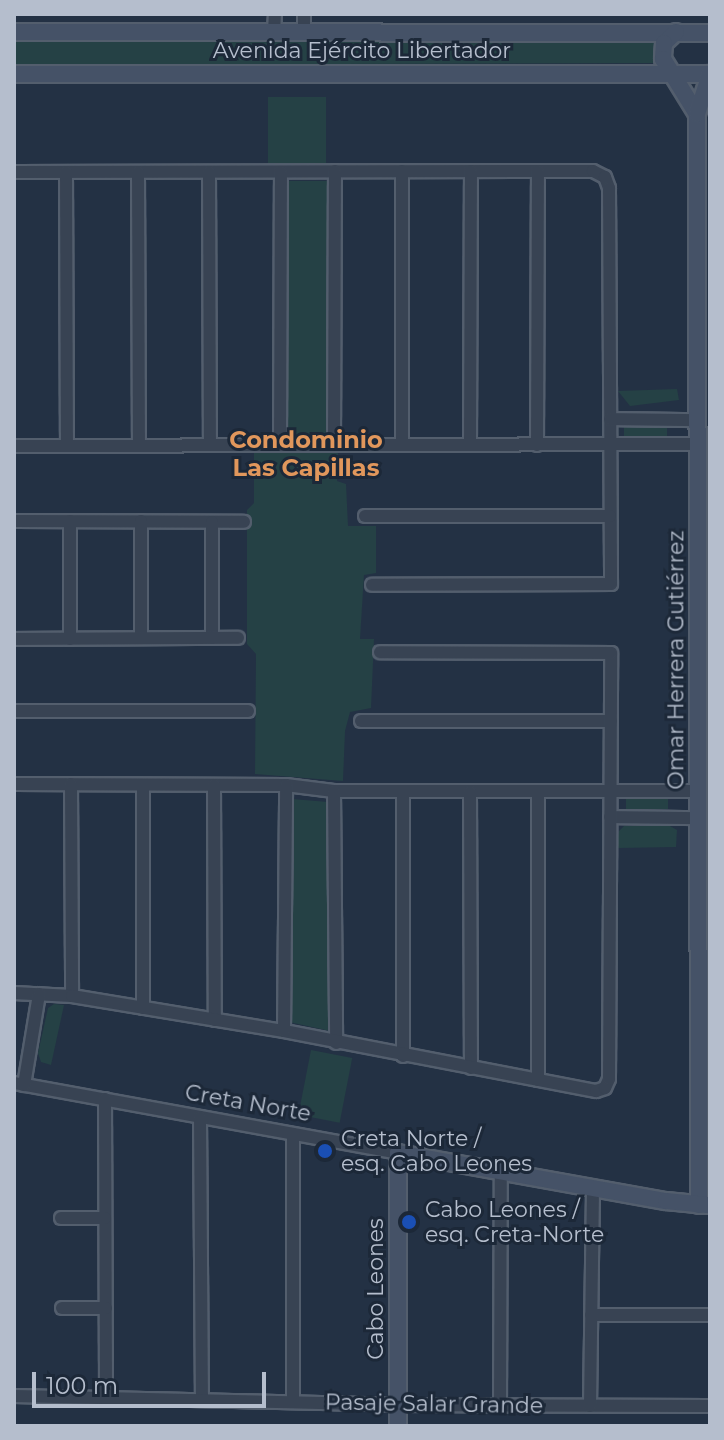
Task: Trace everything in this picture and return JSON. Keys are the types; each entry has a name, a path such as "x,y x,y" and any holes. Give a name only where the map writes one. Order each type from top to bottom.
{"street":[{"path":"274,32 275,14"},
{"path":"304,14 304,32"},
{"name":"Avenida Ejército Libertador","path":"14,32 708,34"},
{"name":"Omar Herrera Gutiérrez","path":"676,32 667,38 662,51 663,59 697,114"},
{"name":"Avenida Ejército Libertador","path":"14,74 710,74"},
{"name":"Omar Herrera Gutiérrez","path":"704,1205 698,791 704,626 697,420 704,304 697,114 710,74"},
{"path":"334,445 335,171"},
{"path":"402,171 402,445"},
{"path":"470,445 471,171"},
{"path":"537,445 538,171"},
{"path":"14,172 593,171 605,177 609,188 611,584 372,585"},
{"path":"66,172 67,446"},
{"path":"138,172 139,446"},
{"path":"209,172 210,445"},
{"path":"280,445 281,172"},
{"path":"610,419 697,420"},
{"path":"14,446 698,444"},
{"path":"365,516 610,516"},
{"path":"14,521 244,522"},
{"path":"70,521 70,639"},
{"path":"141,521 141,638"},
{"path":"212,522 212,638"},
{"path":"14,639 238,638"},
{"path":"14,993 72,996 284,1031 596,1091 605,1088 609,1082 611,653 380,652"},
{"path":"14,711 248,711"},
{"path":"361,721 611,721"},
{"path":"14,784 286,785 334,791 403,792 698,791"},
{"path":"71,784 72,996"},
{"path":"143,785 143,1008"},
{"path":"214,785 215,1020"},
{"path":"284,1031 286,785"},
{"path":"334,791 336,1043"},
{"path":"538,791 538,1080"},
{"path":"403,792 403,1056"},
{"path":"470,792 471,1068"},
{"path":"610,817 698,818"},
{"path":"19,1084 39,994"},
{"name":"Creta Norte","path":"19,1084 593,1188 704,1205"},
{"path":"105,1099 106,1398"},
{"path":"200,1117 202,1400"},
{"path":"293,1134 293,1402"},
{"name":"Cabo Leones","path":"398,1153 398,1426"},
{"path":"500,1405 501,1171"},
{"path":"590,1406 593,1188"},
{"path":"61,1218 105,1218"},
{"path":"62,1308 106,1308"},
{"path":"591,1315 710,1315"},
{"name":"Pasaje Salar Grande","path":"14,1396 398,1405 710,1406"}],"green space":[{"path":"14,39 659,41 661,63 14,65"},
{"path":"268,97 326,97 326,166 268,166"},
{"path":"285,181 331,181 331,438 285,438"},
{"path":"677,389 679,400 630,406 618,391"},
{"path":"624,424 667,426 667,436 624,436"},
{"path":"338,451 337,481 346,484 348,526 376,526 376,573 364,575 360,639 374,639 371,708 350,712 345,731 343,781 255,774 256,654 247,644 247,510 254,503 254,452"},
{"path":"626,798 668,798 668,809 626,809"},
{"path":"292,799 328,802 330,1031 289,1022"},
{"path":"624,826 670,826 677,830 676,847 618,848 618,832"},
{"path":"54,1004 64,1005 51,1065 41,1062 38,1053 48,1008"},
{"path":"311,1050 352,1058 340,1123 298,1115"}],"place":[{"name":"Creta Norte / esq. Cabo Leones","path":"325,1151"},
{"name":"Cabo Leones / esq. Creta-Norte","path":"409,1222"}],"district":[{"name":"Condominio Las Capillas","path":"306,454"}]}
